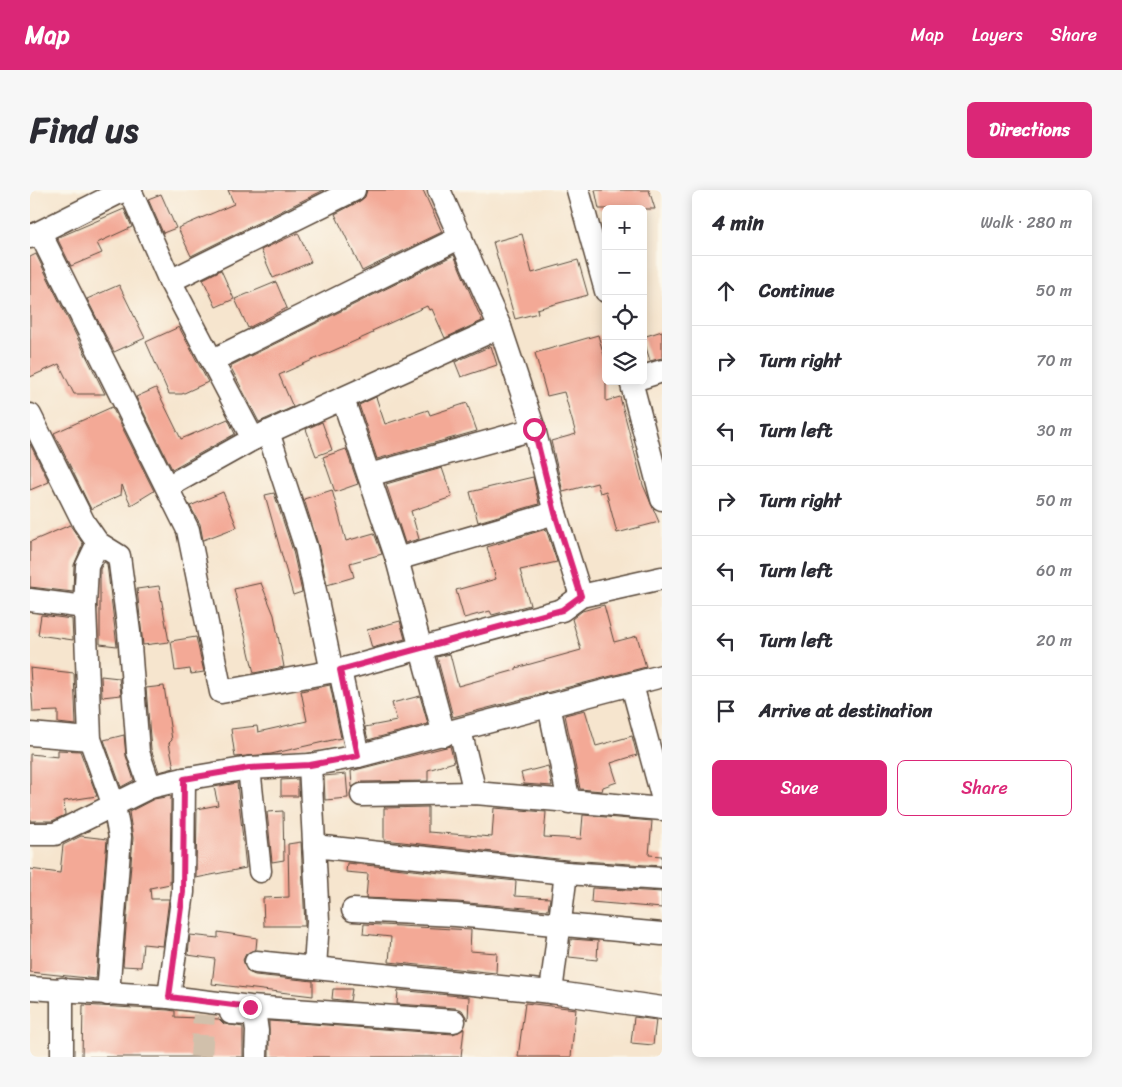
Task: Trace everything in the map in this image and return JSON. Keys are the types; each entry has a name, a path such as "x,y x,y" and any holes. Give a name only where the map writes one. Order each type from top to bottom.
{"street":[{"path":"124,190 35,235 188,530 221,692 336,671 420,650 562,610 581,596 662,578"},
{"path":"130,190 170,281 212,360 260,435 306,548 358,756"},
{"path":"170,281 354,190"},
{"path":"439,190 500,327 534,429 555,513 581,596"},
{"path":"578,190 602,277"},
{"path":"212,360 461,237"},
{"path":"167,487 260,435 500,327"},
{"path":"647,376 662,371"},
{"path":"632,385 662,499"},
{"path":"343,399 398,560 420,650 475,793"},
{"path":"30,415 84,523 98,543 119,556 129,632 138,752 150,787"},
{"path":"369,475 534,429"},
{"path":"398,560 555,513"},
{"path":"98,543 87,566 85,607 90,739 114,806 120,837 108,994"},
{"path":"30,600 85,607"},
{"path":"30,834 55,834 150,787 249,768 310,765 358,756 662,676"},
{"path":"632,685 662,796"},
{"path":"549,705 569,802"},
{"path":"30,734 90,739"},
{"path":"310,765 318,921 315,968"},
{"path":"249,768 260,871"},
{"path":"169,997 183,892 184,779"},
{"path":"362,795 475,793 662,809"},
{"path":"314,846 566,873 662,879"},
{"path":"551,992 558,924 566,873"},
{"path":"353,910 456,915 662,934"},
{"path":"256,962 551,992 662,1008"},
{"path":"30,988 169,997 250,1007 454,1021"},
{"path":"62,989 62,1057"},
{"path":"204,1015 212,1012 248,1014 255,1018 257,1025 256,1057"}],"building":[{"path":"228,190 324,190 191,256 178,228 234,204"},
{"path":"367,190 423,190 442,232 362,271 335,214 360,201 365,197"},
{"path":"595,190 649,190 655,209 647,209 647,205 602,205 602,209 599,209"},
{"path":"161,194 176,228 163,233 148,199"},
{"path":"124,209 132,227 97,243 102,253 71,266 57,238"},
{"path":"298,233 311,262 273,278 261,250"},
{"path":"522,234 532,273 578,260 588,295 537,309 538,313 515,319 493,242"},
{"path":"36,254 105,394 74,394 59,364 30,377 30,257"},
{"path":"454,255 482,321 445,338 432,309 429,310 427,306 372,331 373,333 279,375 293,407 259,422 230,366"},
{"path":"221,270 234,299 216,307 203,279"},
{"path":"276,282 287,308 248,328 235,299"},
{"path":"119,285 145,338 114,352 87,299"},
{"path":"179,327 208,382 182,394 169,394 146,342"},
{"path":"662,331 662,358 650,361 647,351 647,336"},
{"path":"598,335 602,348 602,385 606,385 606,401 620,397 643,485 659,522 617,533 606,491 600,493 597,483 563,492 551,441 576,434 564,392 547,396 535,353"},
{"path":"491,346 497,365 461,377 455,362"},
{"path":"156,388 181,439 228,419 235,434 172,469 136,397"},
{"path":"376,397 385,424 428,410 430,415 467,403 477,431 377,459 359,405"},
{"path":"112,407 154,491 131,505 122,485 121,495 91,509 54,433"},
{"path":"322,422 332,450 316,456 306,429"},
{"path":"30,444 49,482 30,490"},
{"path":"346,449 358,484 335,492 323,457"},
{"path":"442,468 452,497 411,511 419,539 405,543 386,484"},
{"path":"533,477 539,504 478,522 470,492"},
{"path":"332,490 346,541 374,533 382,554 350,563 354,577 327,585 318,544 304,499"},
{"path":"223,492 237,527 203,540 200,524 190,506"},
{"path":"274,493 293,551 302,592 293,595 265,495"},
{"path":"70,525 83,544 74,565 73,592 30,587 30,542"},
{"path":"546,529 557,562 520,570 530,605 492,615 490,611 464,618 456,590 496,579 487,547"},
{"path":"104,562 107,564 117,646 100,644 100,569"},
{"path":"261,583 274,615 284,667 254,673 234,589"},
{"path":"159,586 169,642 143,645 137,589"},
{"path":"604,605 614,642 637,636 646,667 453,717 437,657 450,654 458,686 581,650 572,619 582,611"},
{"path":"41,615 72,619 73,640 38,635"},
{"path":"400,621 405,639 372,648 367,630"},
{"path":"196,637 204,672 191,674 190,669 175,671 171,641"},
{"path":"30,668 74,673 76,725 58,723 58,711 33,712"},
{"path":"101,676 119,678 121,695 102,697"},
{"path":"330,685 341,738 271,754 235,757 231,729 257,726 258,732 307,721 301,691"},
{"path":"164,686 172,740 169,743 174,768 159,772 151,749 146,688"},
{"path":"420,696 428,724 368,740 365,727 397,721 392,703"},
{"path":"585,710 596,746 632,736 637,755 611,763 617,782 603,787 602,791 580,789 565,715"},
{"path":"124,735 126,756 134,780 121,787 104,740"},
{"path":"450,746 454,762 428,770 428,781 362,782 352,787 351,771"},
{"path":"58,750 80,751 97,796 64,801 65,815 52,821 30,821 30,754 58,757"},
{"path":"548,766 552,786 524,784 521,773"},
{"path":"346,774 348,798 325,800 324,776"},
{"path":"298,779 298,796 281,796 281,780"},
{"path":"237,783 246,868 196,878 197,809 218,805 214,787"},
{"path":"171,796 170,884 150,888 151,899 169,899 163,946 143,944 141,967 123,966 133,838 129,812 154,799"},
{"path":"428,807 428,832 492,837 494,808 546,812 544,837 581,839 583,815 652,821 649,855 662,856 662,866 567,860 384,840 384,808"},
{"path":"283,811 284,860 272,862 267,812"},
{"path":"81,836 107,839 96,979 30,972 30,869 60,873 63,845"},
{"path":"301,842 305,926 264,926 263,898 289,897 288,844"},
{"path":"347,863 516,881 515,896 550,898 548,910 457,902 366,898 368,874 346,872"},
{"path":"592,888 662,892 662,908 591,902"},
{"path":"364,924 471,930 470,951 497,953 496,973 389,962 391,937 363,934"},
{"path":"218,932 257,938 256,949 246,954 243,960 248,972 255,975 313,981 313,996 212,984 215,959 188,955 190,935 218,938"},
{"path":"571,939 598,941 597,960 569,957"},
{"path":"333,989 352,989 350,1001 332,999"},
{"path":"398,990 469,997 468,1020 462,1010 455,1008 397,1004"},
{"path":"525,1003 576,1009 571,1057 518,1057"},
{"path":"83,1005 168,1010 175,1011 175,1017 219,1019 224,1024 243,1027 243,1057 82,1057"},
{"path":"634,1017 656,1020 653,1045 631,1043"},
{"path":"269,1021 453,1034 464,1029 461,1057 269,1057"}],"tunnel":[{"path":"201,1057 204,1015"}],"route":[{"path":"250,1007 169,997 183,892 184,779 249,768 310,765 358,756 340,670 420,650 562,610 581,596 555,513 534,429"}]}
